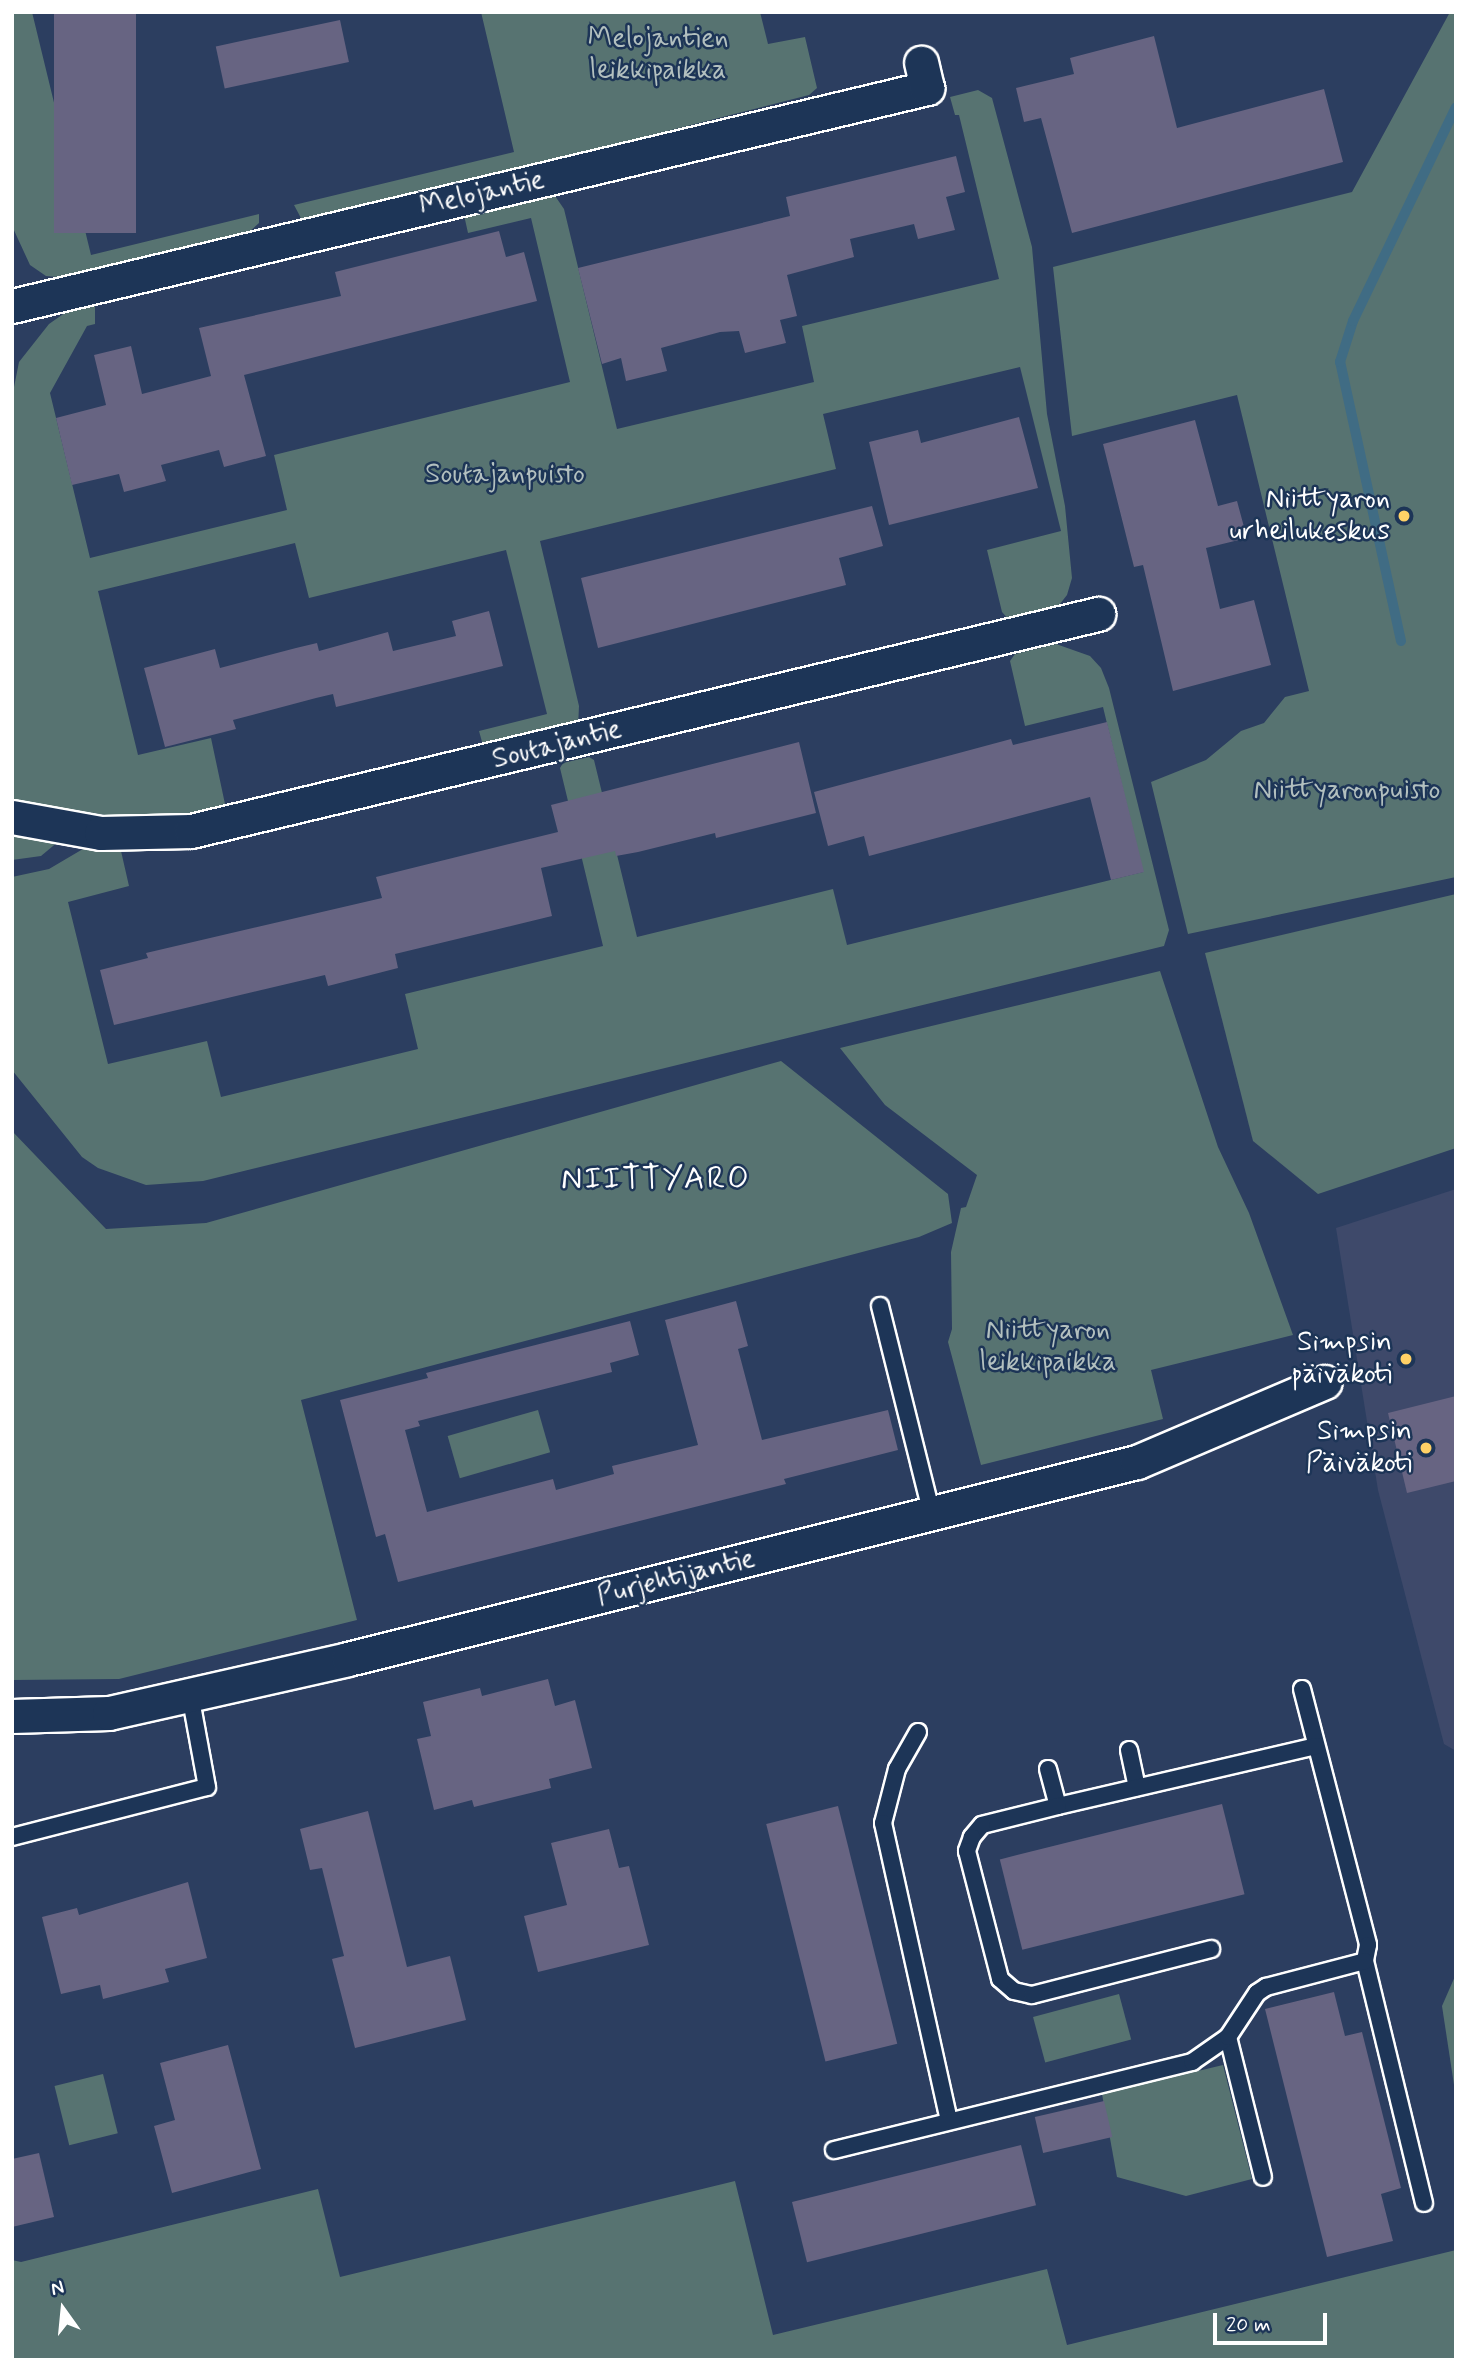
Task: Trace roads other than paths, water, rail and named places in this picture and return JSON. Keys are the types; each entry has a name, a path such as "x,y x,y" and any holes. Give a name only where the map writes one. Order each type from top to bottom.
{"street":[{"name":"Melojantie","path":"12,306 927,88 920,63"},
{"name":"Soutajantie","path":"12,817 101,833 191,831 1098,614"},
{"name":"Purjehtijantie","path":"12,1716 109,1713 190,1695 1137,1462 1325,1382"}],"lane":[{"path":"880,1306 932,1514"},
{"path":"1302,1689 1368,1945 1365,1961 1424,2203"},
{"path":"12,1838 207,1787 190,1695"},
{"path":"918,1732 897,1769 883,1823 949,2121"},
{"path":"1211,1949 1032,1995 1014,1991 1000,1979 967,1851 972,1837 982,1825 1316,1746"},
{"path":"1129,1750 1138,1787"},
{"path":"1048,1769 1058,1806"},
{"path":"834,2150 1192,2062 1228,2038 1257,1993 1266,1987 1365,1961"},
{"path":"1228,2038 1264,2177"}],"waterway":[{"path":"1401,641 1340,362 1353,321 1456,107"}],"place":[{"name":"Niittyaron urheilukeskus","path":"1404,516"},
{"name":"Simpsin päiväkoti","path":"1406,1359"},
{"name":"Simpsin Päiväkoti","path":"1426,1448"}],"district":[{"name":"NIITTYARO","path":"656,1179"}],"park label":[{"name":"Melojantien leikkipaikka","path":"658,55"},
{"name":"Soutajanpuisto","path":"505,475"},
{"name":"Niittyaronpuisto","path":"1347,791"},
{"name":"Niittyaron leikkipaikka","path":"1048,1347"}]}
